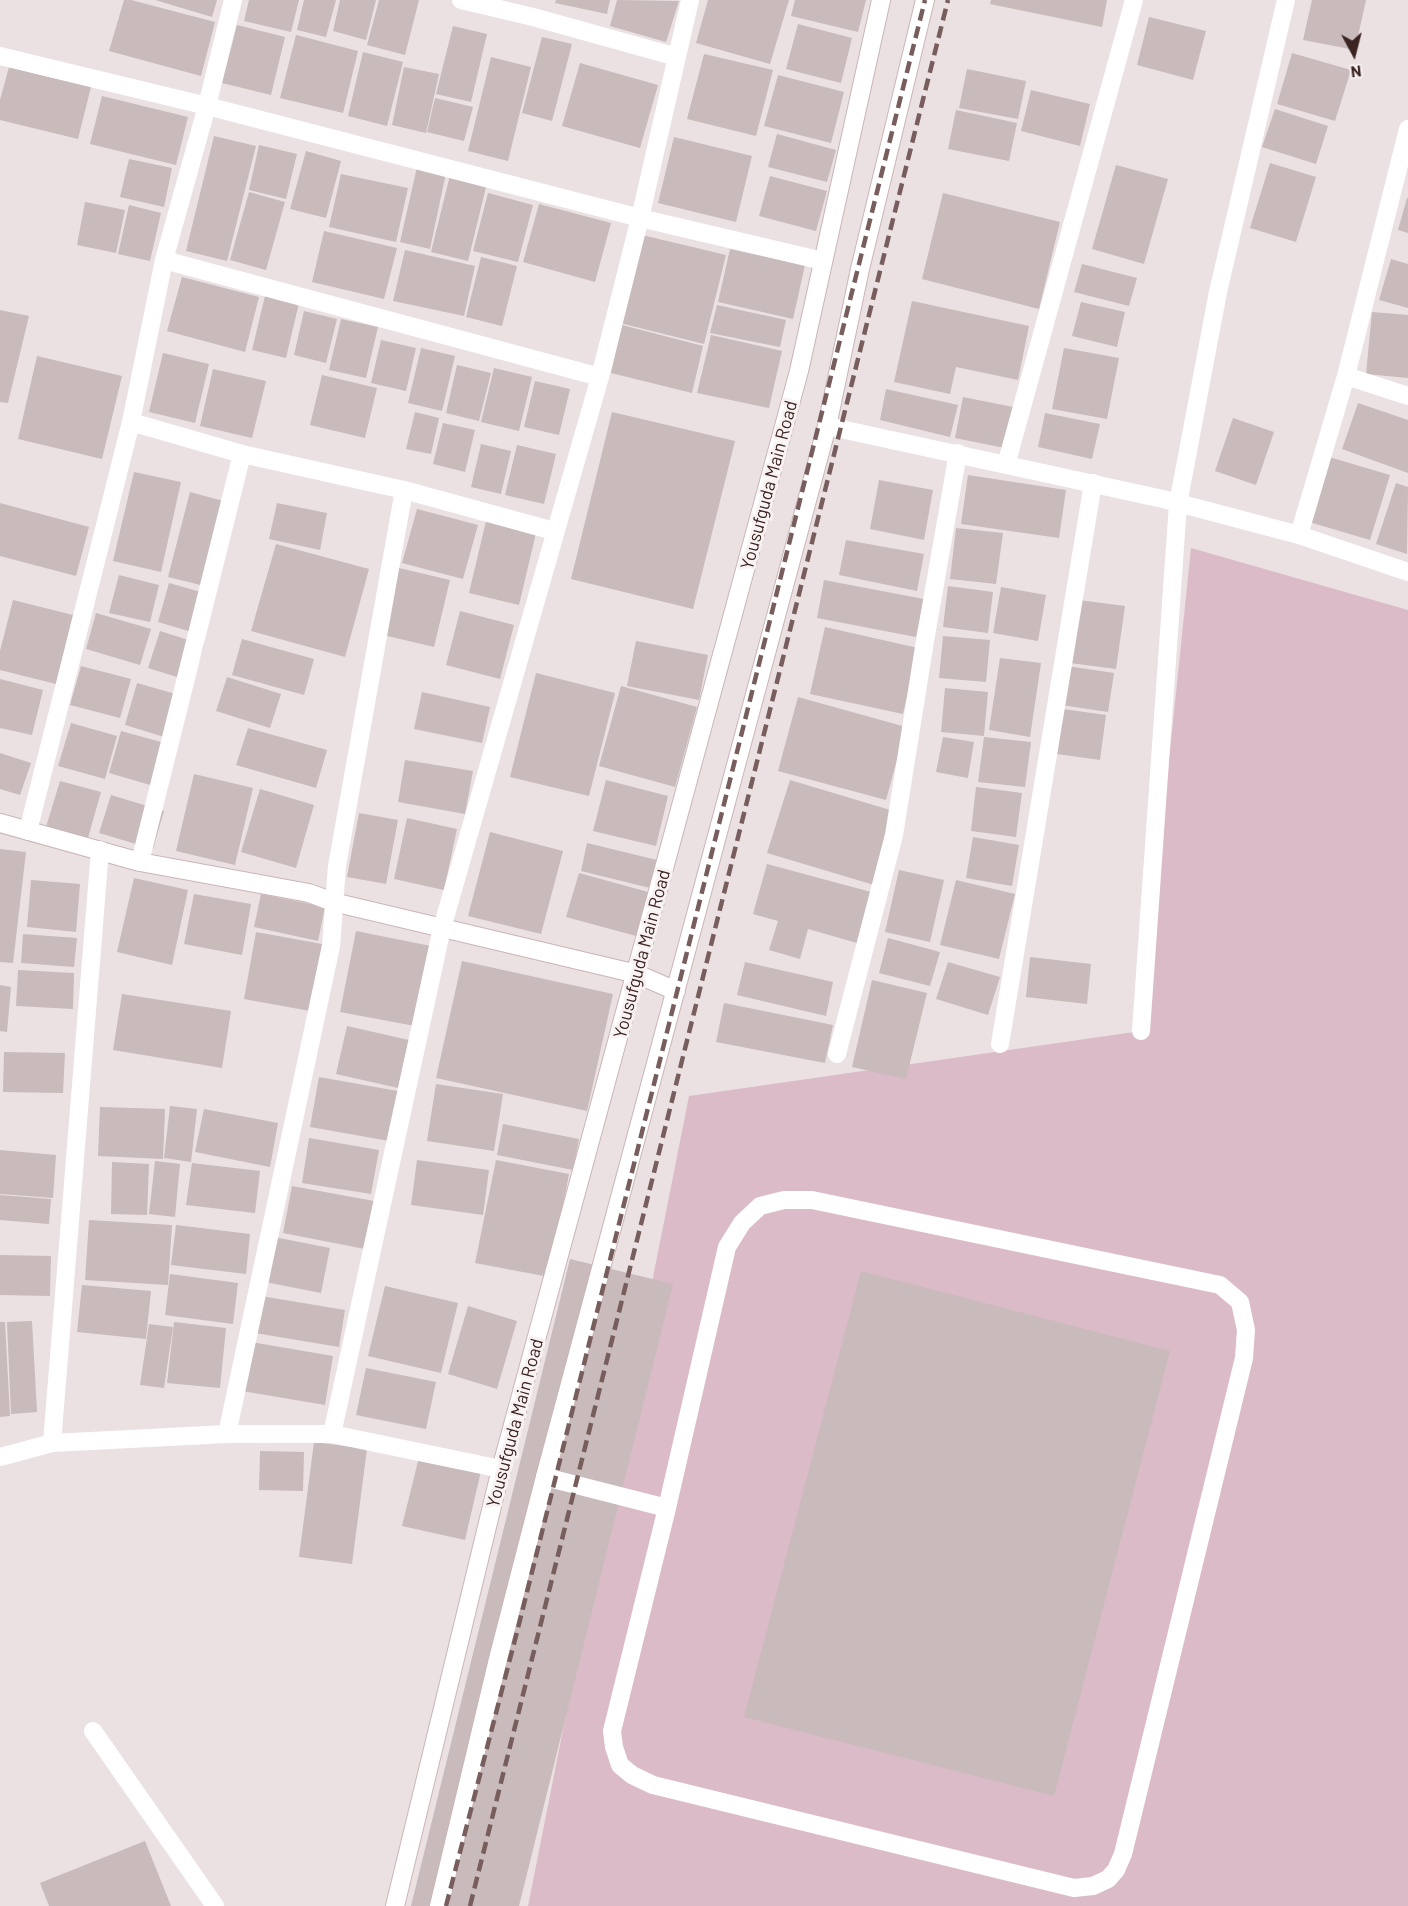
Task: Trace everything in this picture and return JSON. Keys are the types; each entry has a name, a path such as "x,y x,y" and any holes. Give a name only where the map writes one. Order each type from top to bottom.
{"street":[{"path":"28,831 131,422 164,260 207,106 233,0"},
{"path":"461,0 536,9 677,57"},
{"path":"332,1434 442,928 600,377 640,218 690,0"},
{"name":"Yousufguda Main Road","path":"395,1906 501,1469 799,371 881,0"},
{"path":"439,1906 498,1659 545,1477 827,426 860,269 925,0"},
{"path":"1006,465 1134,0"},
{"path":"1141,1031 1178,504 1218,292 1287,0"},
{"path":"0,56 207,106 640,218 823,261"},
{"path":"1299,536 1346,376 1408,129"},
{"path":"164,260 600,377"},
{"path":"1346,376 1408,396"},
{"path":"131,422 242,454 404,490 554,531"},
{"path":"827,426 958,453 1178,504 1299,536 1408,572"},
{"path":"837,1054 894,835 958,453"},
{"path":"140,862 242,454"},
{"path":"1000,1044 1093,483"},
{"path":"228,1434 331,946 337,866 404,490"},
{"path":"0,824 140,862 309,893 333,902 637,974 676,991"},
{"path":"52,1443 100,850"},
{"path":"784,1200 812,1200 1220,1285 1240,1302 1246,1330 1244,1358 1123,1854 1116,1870 1108,1879 1093,1886 1074,1888 653,1785 632,1775 620,1765 612,1731 667,1508 728,1246 742,1223 760,1206 784,1200"},
{"path":"0,1457 52,1443 228,1434 332,1434 501,1469"},
{"path":"545,1477 667,1508"},
{"path":"93,1731 215,1906"}],"shaded area":[{"path":"1191,548 1408,610 1408,1906 528,1906 689,1096 1141,1031"}],"building":[{"path":"124,0 215,22 201,76 109,51"},
{"path":"155,0 217,0 212,17"},
{"path":"249,0 299,0 291,32 244,21"},
{"path":"304,0 336,0 326,37 297,30"},
{"path":"340,0 376,0 366,40 333,31"},
{"path":"379,0 419,0 405,55 367,45"},
{"path":"556,0 610,0 607,14 555,3"},
{"path":"617,0 679,1 666,42 610,26"},
{"path":"708,0 789,0 770,64 696,43"},
{"path":"795,0 866,0 858,32 791,16"},
{"path":"991,0 1107,0 1102,27 990,4"},
{"path":"1312,0 1366,0 1355,50 1303,40"},
{"path":"1149,17 1206,31 1193,80 1137,65"},
{"path":"798,24 852,38 841,83 786,69"},
{"path":"237,25 285,37 271,95 222,83"},
{"path":"453,26 487,34 471,102 436,94"},
{"path":"296,35 358,51 343,113 280,98"},
{"path":"542,37 572,44 552,121 522,113"},
{"path":"363,52 403,62 387,126 348,116"},
{"path":"1292,53 1351,70 1335,121 1277,104"},
{"path":"704,54 773,70 756,136 687,119"},
{"path":"491,57 531,67 508,161 468,151"},
{"path":"580,63 658,85 640,148 562,126"},
{"path":"9,67 91,87 78,139 0,120 0,100"},
{"path":"404,67 439,74 426,133 392,125"},
{"path":"967,69 1026,81 1018,119 959,108"},
{"path":"778,75 844,92 831,143 764,126"},
{"path":"1031,90 1090,104 1080,146 1021,131"},
{"path":"102,96 188,117 176,165 90,144"},
{"path":"435,98 473,107 464,141 427,132"},
{"path":"1275,109 1328,126 1316,164 1262,147"},
{"path":"956,110 1017,123 1009,161 948,149"},
{"path":"777,134 836,150 827,182 768,167"},
{"path":"214,136 256,146 227,261 186,251"},
{"path":"674,137 752,156 736,222 658,203"},
{"path":"259,145 297,154 286,199 249,190"},
{"path":"306,151 341,161 326,218 290,209"},
{"path":"129,159 172,168 164,207 120,197"},
{"path":"1270,163 1316,177 1296,242 1250,228"},
{"path":"1116,165 1168,179 1144,264 1092,249"},
{"path":"417,167 446,173 430,249 400,242"},
{"path":"451,171 488,179 468,261 431,252"},
{"path":"341,174 408,188 396,242 329,227"},
{"path":"770,176 827,191 816,231 759,216"},
{"path":"249,192 285,202 266,270 230,260"},
{"path":"488,193 533,205 518,262 473,251"},
{"path":"943,193 1060,222 1039,309 922,279"},
{"path":"1408,198 1408,233 1398,230"},
{"path":"85,202 125,210 116,253 77,245"},
{"path":"539,204 611,223 595,282 523,262"},
{"path":"129,205 161,213 150,261 118,254"},
{"path":"324,231 397,248 384,299 312,282"},
{"path":"642,235 726,255 704,344 620,323"},
{"path":"730,249 805,265 793,319 718,302"},
{"path":"405,250 475,266 464,316 393,301"},
{"path":"481,257 517,266 502,326 466,317"},
{"path":"1391,259 1408,264 1408,308 1379,300"},
{"path":"1082,264 1137,278 1129,306 1074,292"},
{"path":"182,277 259,297 245,352 167,331"},
{"path":"265,296 299,303 286,358 252,350"},
{"path":"912,301 1029,326 1018,380 956,367 950,394 894,382"},
{"path":"1081,302 1125,312 1117,347 1072,336"},
{"path":"717,305 786,320 780,347 710,333"},
{"path":"0,310 29,316 8,403 0,402"},
{"path":"304,311 337,319 326,363 294,355"},
{"path":"1372,312 1408,315 1408,378 1366,374"},
{"path":"341,319 378,327 366,378 329,370"},
{"path":"622,325 703,346 692,393 611,373"},
{"path":"711,335 782,351 769,408 697,393"},
{"path":"381,340 416,348 406,391 371,383"},
{"path":"421,348 455,356 442,411 408,403"},
{"path":"1064,348 1119,358 1107,419 1052,409"},
{"path":"163,353 209,364 195,423 149,412"},
{"path":"37,356 122,376 102,459 18,439"},
{"path":"457,365 491,373 479,421 446,413"},
{"path":"494,368 532,377 519,431 481,422"},
{"path":"213,369 266,381 252,438 200,426"},
{"path":"322,375 377,388 365,438 310,425"},
{"path":"535,381 570,389 559,435 524,427"},
{"path":"886,389 958,405 950,437 880,420"},
{"path":"963,397 1013,407 1005,448 955,438"},
{"path":"1358,403 1408,420 1408,473 1342,449"},
{"path":"415,412 439,418 431,454 406,449"},
{"path":"612,412 735,441 693,609 571,579"},
{"path":"1045,413 1100,424 1092,459 1038,447"},
{"path":"1233,418 1274,432 1256,485 1215,471"},
{"path":"443,423 475,430 465,472 433,464"},
{"path":"481,444 511,451 501,494 471,487"},
{"path":"517,445 556,454 544,504 505,495"},
{"path":"1329,457 1390,475 1370,540 1309,522"},
{"path":"134,472 181,482 161,572 113,561"},
{"path":"968,475 1066,490 1059,538 961,524"},
{"path":"879,480 933,490 924,540 870,529"},
{"path":"1396,483 1408,487 1407,554 1376,544"},
{"path":"190,492 238,505 217,589 168,577"},
{"path":"0,503 89,527 76,576 0,556"},
{"path":"277,503 327,513 320,550 269,539"},
{"path":"417,509 478,525 463,579 402,563"},
{"path":"486,521 536,533 519,605 469,593"},
{"path":"956,528 1003,533 996,584 950,579"},
{"path":"846,540 924,554 917,591 839,575"},
{"path":"276,544 369,569 345,657 251,631"},
{"path":"399,568 450,580 434,647 383,635"},
{"path":"119,575 159,585 150,622 109,613"},
{"path":"824,580 924,599 916,637 817,618"},
{"path":"169,583 215,596 202,635 158,622"},
{"path":"948,586 993,592 988,633 943,627"},
{"path":"1001,587 1046,595 1038,641 993,633"},
{"path":"13,600 73,615 56,684 0,670 0,651"},
{"path":"1079,600 1125,606 1116,669 1070,663"},
{"path":"460,611 514,625 500,679 446,665"},
{"path":"96,613 151,629 140,665 86,649"},
{"path":"825,627 918,648 903,714 810,694"},
{"path":"160,631 204,645 193,682 148,668"},
{"path":"943,636 990,640 986,682 939,678"},
{"path":"242,639 314,659 304,695 232,675"},
{"path":"636,641 708,655 699,700 627,686"},
{"path":"1000,658 1041,663 1030,737 989,730"},
{"path":"81,666 131,679 120,718 70,705"},
{"path":"1067,666 1114,673 1108,712 1061,705"},
{"path":"536,673 615,693 589,796 510,777"},
{"path":"227,677 281,694 270,728 216,711"},
{"path":"0,679 43,690 32,735 0,728"},
{"path":"137,683 186,697 174,740 125,725"},
{"path":"621,686 697,707 675,787 599,766"},
{"path":"945,688 988,692 984,736 941,732"},
{"path":"422,692 490,707 482,743 414,729"},
{"path":"798,697 906,727 886,800 778,771"},
{"path":"1063,709 1106,715 1100,760 1057,754"},
{"path":"71,723 117,736 105,779 58,766"},
{"path":"248,728 327,750 316,788 236,765"},
{"path":"121,731 176,746 164,789 109,773"},
{"path":"943,737 974,742 968,778 936,772"},
{"path":"984,737 1031,742 1025,787 978,782"},
{"path":"0,753 31,763 20,795 0,789"},
{"path":"405,760 473,771 465,814 398,802"},
{"path":"194,774 253,788 235,865 176,851"},
{"path":"606,780 668,796 656,846 593,831"},
{"path":"790,780 897,812 874,885 767,853"},
{"path":"60,781 101,792 88,838 46,827"},
{"path":"976,787 1022,793 1016,837 971,831"},
{"path":"260,789 314,805 296,868 241,852"},
{"path":"111,795 164,811 153,849 99,833"},
{"path":"359,813 398,820 386,884 347,877"},
{"path":"407,818 457,829 444,890 394,879"},
{"path":"490,832 563,851 541,934 468,916"},
{"path":"973,837 1019,845 1012,886 966,878"},
{"path":"587,843 657,860 650,888 581,871"},
{"path":"0,849 26,852 13,963 0,962"},
{"path":"767,864 871,892 857,943 808,929 800,959 769,950 778,921 753,914"},
{"path":"899,870 944,880 930,942 885,932"},
{"path":"579,873 648,892 636,936 566,917"},
{"path":"134,878 188,890 172,965 117,952"},
{"path":"31,880 80,884 76,932 27,927"},
{"path":"956,880 1015,894 999,959 940,945"},
{"path":"194,894 251,904 242,955 184,944"},
{"path":"261,894 325,907 318,941 254,927"},
{"path":"356,931 431,946 415,1026 340,1012"},
{"path":"256,932 322,944 310,1011 244,999"},
{"path":"23,934 77,938 74,967 21,963"},
{"path":"888,938 940,952 930,986 879,973"},
{"path":"1030,957 1091,964 1087,1004 1026,997"},
{"path":"462,961 613,994 587,1111 436,1078"},
{"path":"745,962 833,982 826,1016 737,995"},
{"path":"948,962 1000,977 988,1015 936,999"},
{"path":"18,970 74,973 73,1009 16,1006"},
{"path":"872,980 927,993 906,1079 852,1067"},
{"path":"0,985 11,987 7,1032 0,1031"},
{"path":"122,994 231,1011 222,1068 113,1050"},
{"path":"724,1003 833,1025 825,1063 716,1042"},
{"path":"347,1026 409,1040 398,1088 336,1074"},
{"path":"4,1052 65,1053 63,1093 3,1092"},
{"path":"319,1077 398,1091 389,1141 310,1127"},
{"path":"436,1084 503,1094 494,1151 427,1141"},
{"path":"170,1106 197,1109 191,1162 164,1158"},
{"path":"100,1107 165,1109 163,1159 98,1156"},
{"path":"204,1109 278,1123 270,1167 195,1152"},
{"path":"503,1124 579,1139 573,1170 497,1155"},
{"path":"309,1138 379,1150 371,1194 302,1183"},
{"path":"0,1150 56,1155 53,1198 0,1194"},
{"path":"417,1160 489,1170 483,1215 411,1205"},
{"path":"496,1160 569,1174 549,1277 475,1263"},
{"path":"155,1161 180,1164 175,1217 149,1214"},
{"path":"112,1162 149,1164 147,1215 111,1214"},
{"path":"192,1163 260,1171 255,1213 186,1205"},
{"path":"292,1186 374,1201 365,1249 283,1233"},
{"path":"0,1195 51,1199 49,1224 0,1220"},
{"path":"89,1220 172,1225 168,1285 85,1280"},
{"path":"176,1225 250,1234 246,1274 171,1265"},
{"path":"274,1237 330,1248 321,1293 265,1282"},
{"path":"0,1255 51,1256 50,1296 0,1295"},
{"path":"570,1259 673,1284 519,1906 411,1906"},
{"path":"861,1271 1170,1351 1054,1796 744,1717"},
{"path":"170,1274 238,1283 233,1324 165,1315"},
{"path":"82,1285 151,1291 146,1339 77,1332"},
{"path":"385,1286 458,1303 441,1373 368,1356"},
{"path":"261,1296 345,1310 339,1347 255,1333"},
{"path":"468,1306 517,1321 497,1389 448,1374"},
{"path":"32,1321 37,1412 11,1414 7,1322"},
{"path":"0,1322 5,1322 10,1416 0,1417"},
{"path":"174,1322 226,1328 220,1388 167,1383"},
{"path":"149,1324 173,1327 164,1388 140,1385"},
{"path":"251,1342 333,1356 325,1405 242,1391"},
{"path":"366,1368 436,1382 426,1429 356,1415"},
{"path":"314,1442 367,1449 352,1564 299,1557"},
{"path":"260,1451 304,1452 303,1491 259,1490"},
{"path":"419,1457 481,1471 465,1540 402,1526"},
{"path":"145,1841 171,1906 49,1906 40,1883"}],"railway":[{"path":"446,1906 518,1628 925,0"},
{"path":"470,1906 948,0"}]}
